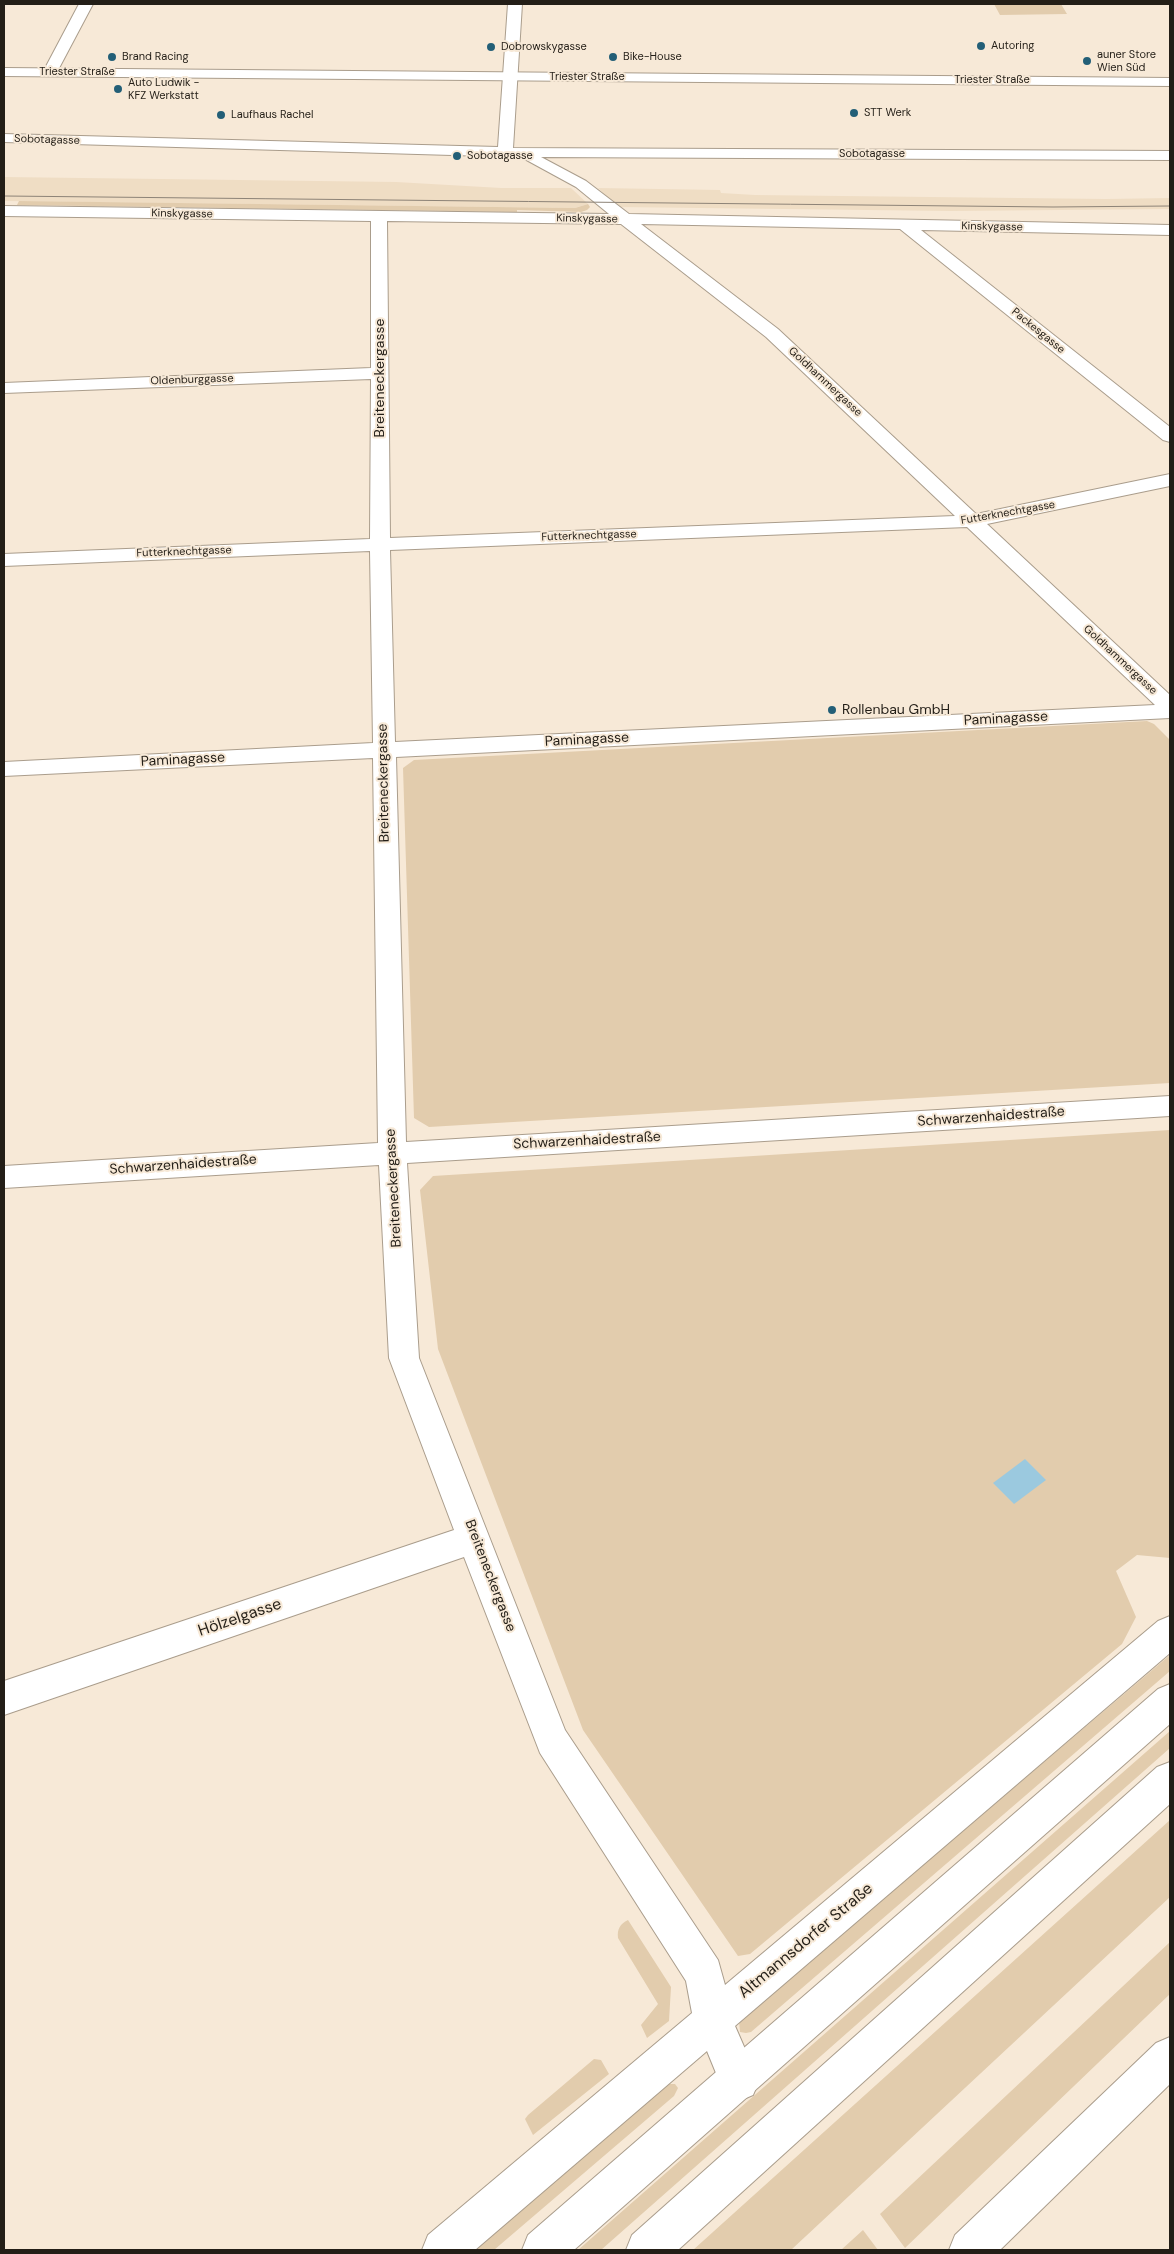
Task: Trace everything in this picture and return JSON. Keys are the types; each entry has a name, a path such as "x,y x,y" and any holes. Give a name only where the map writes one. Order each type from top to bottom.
{"street":[{"path":"50,72 86,4"},
{"path":"505,152 515,4"},
{"name":"Triester Straße","path":"4,72 1170,82"},
{"name":"Sobotagasse","path":"4,138 505,152 1170,155"},
{"name":"Goldhammergasse","path":"505,152 531,157 573,178 623,220 772,333 1170,707"},
{"name":"Kinskygasse","path":"4,212 379,216 1170,231"},
{"name":"Breiteneckergasse","path":"379,216 380,544 392,1152 404,1358 552,1741 704,1974 713,2020 739,2081"},
{"name":"Packesgasse","path":"906,226 1170,436"},
{"name":"Oldenburggasse","path":"4,388 380,373"},
{"name":"Futterknechtgasse","path":"4,560 972,522 1170,480"},
{"name":"Paminagasse","path":"4,769 1170,711"},
{"name":"Schwarzenhaidestraße","path":"4,1177 1170,1106"},
{"name":"Hölzelgasse","path":"4,1698 475,1538"},
{"name":"Altmannsdorfer Straße","path":"443,2250 1170,1632"},
{"path":"543,2250 739,2081 1170,1700"},
{"path":"647,2250 1170,1780"},
{"path":"970,2250 1170,2057"}],"shaded area":[{"path":"994,4 1061,4 1067,14 1000,15"},
{"path":"4,177 396,182 501,188 571,188 588,204 575,208 4,201"},
{"path":"598,188 720,190 721,193 755,195 1170,198 1170,209 951,211 617,207"},
{"path":"19,201 575,208 588,204 590,207 581,212 517,210 517,212 17,205"},
{"path":"1147,721 1154,724 1170,740 1170,1083 429,1127 414,1118 403,768 414,760"},
{"path":"1170,1130 1170,1558 1137,1555 1116,1571 1136,1617 1122,1644 750,1954 738,1956 583,1730 438,1349 420,1190 433,1176"},
{"path":"1170,1655 1170,1671 751,2032 740,2032 739,2021"},
{"path":"1170,1731 1170,1748 601,2250 578,2250"},
{"path":"1170,1820 1170,1897 791,2250 693,2250"},
{"path":"628,1920 671,1987 669,2021 647,2038 641,2025 658,2004 618,1938 620,1927"},
{"path":"1170,1942 1170,1994 905,2248 880,2214"},
{"path":"594,2059 601,2060 609,2074 533,2135 525,2119 528,2115"},
{"path":"669,2084 675,2084 678,2088 674,2096 494,2250 470,2250"},
{"path":"863,2230 878,2250 841,2250"}],"water":[{"path":"1025,1459 1046,1480 1014,1504 993,1483"}],"tram line":[{"path":"4,196 1053,207 1170,206"}],"place":[{"name":"Autoring","path":"981,46"},
{"name":"Dobrowskygasse","path":"491,47"},
{"name":"Brand Racing","path":"112,57"},
{"name":"Bike-House","path":"613,57"},
{"name":"auner Store Wien Süd","path":"1087,61"},
{"name":"Auto Ludwik - KFZ Werkstatt","path":"118,89"},
{"name":"STT Werk","path":"854,113"},
{"name":"Laufhaus Rachel","path":"221,115"},
{"name":"Sobotagasse","path":"457,156"},
{"name":"Rollenbau GmbH","path":"832,710"}]}
